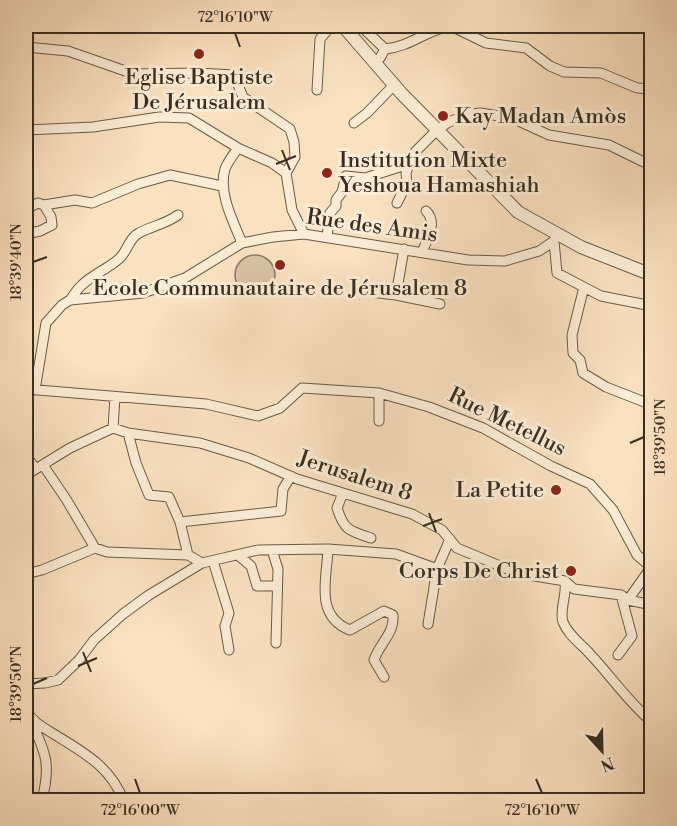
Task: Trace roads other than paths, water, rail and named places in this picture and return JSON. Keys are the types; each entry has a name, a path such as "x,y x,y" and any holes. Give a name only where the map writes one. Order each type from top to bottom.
{"street":[{"path":"317,90 320,39 331,26"},
{"path":"343,26 436,131 518,212 556,237 651,275"},
{"path":"361,26 385,49 399,48 439,28 450,26 486,43 525,48 550,66 564,72 601,73 637,88 651,88"},
{"path":"26,47 68,51 134,74 197,72 234,75 243,97 290,129 295,157 286,173 292,210 304,234"},
{"path":"374,61 380,58 385,49"},
{"path":"354,123 367,113 394,84"},
{"path":"397,203 407,183 406,173 416,151 436,131 457,118 480,112 512,118 549,135 609,145 651,166"},
{"path":"26,130 93,127 159,117 189,118 238,148 272,163 286,173"},
{"path":"238,148 226,166 222,186 242,243"},
{"path":"327,237 330,213 336,206 336,200 342,192 346,176 365,178 409,164"},
{"path":"44,205 51,202 75,200 92,203 138,184 170,175 222,186"},
{"path":"26,209 38,203 44,205 51,217 52,225 26,234"},
{"path":"422,252 432,225 430,215 426,211"},
{"path":"30,389 46,323 82,285 121,257 129,248 132,238 138,233 178,215"},
{"name":"Rue des Amis","path":"70,300 143,293 201,270 242,243 273,237 304,234 468,260 505,261 538,251 556,237"},
{"path":"556,237 557,273 601,296 651,306"},
{"path":"396,295 404,249"},
{"path":"584,287 572,335 573,353 580,360 584,373 606,387 651,405"},
{"path":"370,292 440,304"},
{"name":"Rue Metellus","path":"30,389 206,404 258,416 280,408 302,388 379,393 429,407 483,428 550,466 591,483 613,510 637,555 651,566"},
{"path":"379,393 379,421"},
{"path":"26,475 70,448 113,428 116,397"},
{"name":"Jerusalem 8","path":"113,428 128,433 200,443 249,458 291,476 412,514 442,530 457,548 517,573 565,581 574,589 625,597 651,605"},
{"path":"128,433 136,463 149,495 169,497 180,522 188,555"},
{"path":"26,456 39,466 66,499 95,548 107,552 188,555 202,563"},
{"path":"180,522 281,511 283,489 291,476"},
{"path":"343,493 337,508 343,525 371,538"},
{"path":"351,550 356,533"},
{"path":"428,624 437,569 450,539"},
{"path":"26,574 42,570 95,548"},
{"path":"26,684 58,680 79,660 94,640 123,614 149,595 202,563 258,550 328,549 396,554 437,569"},
{"path":"328,549 327,578 323,593 326,608 339,623 350,630 384,612 393,615 394,624 374,660 384,677"},
{"path":"272,550 278,569 276,643"},
{"path":"238,555 252,566 257,586 277,586"},
{"path":"213,561 229,613 225,626 229,650"},
{"path":"618,655 632,636 625,597 651,566"},
{"path":"565,581 566,593 562,619 567,630 634,707 651,722"},
{"path":"26,710 45,753 47,782 42,801"},
{"path":"31,721 102,768 118,783 123,801"}],"place":[{"name":"Eglise Baptiste De Jérusalem","path":"199,54"},
{"name":"Kay Madan Amòs","path":"443,116"},
{"name":"Institution Mixte Yeshoua Hamashiah","path":"327,173"},
{"name":"Ecole Communautaire de Jérusalem 8","path":"280,265"},
{"name":"La Petite","path":"556,490"},
{"name":"Corps De Christ","path":"571,571"}]}
